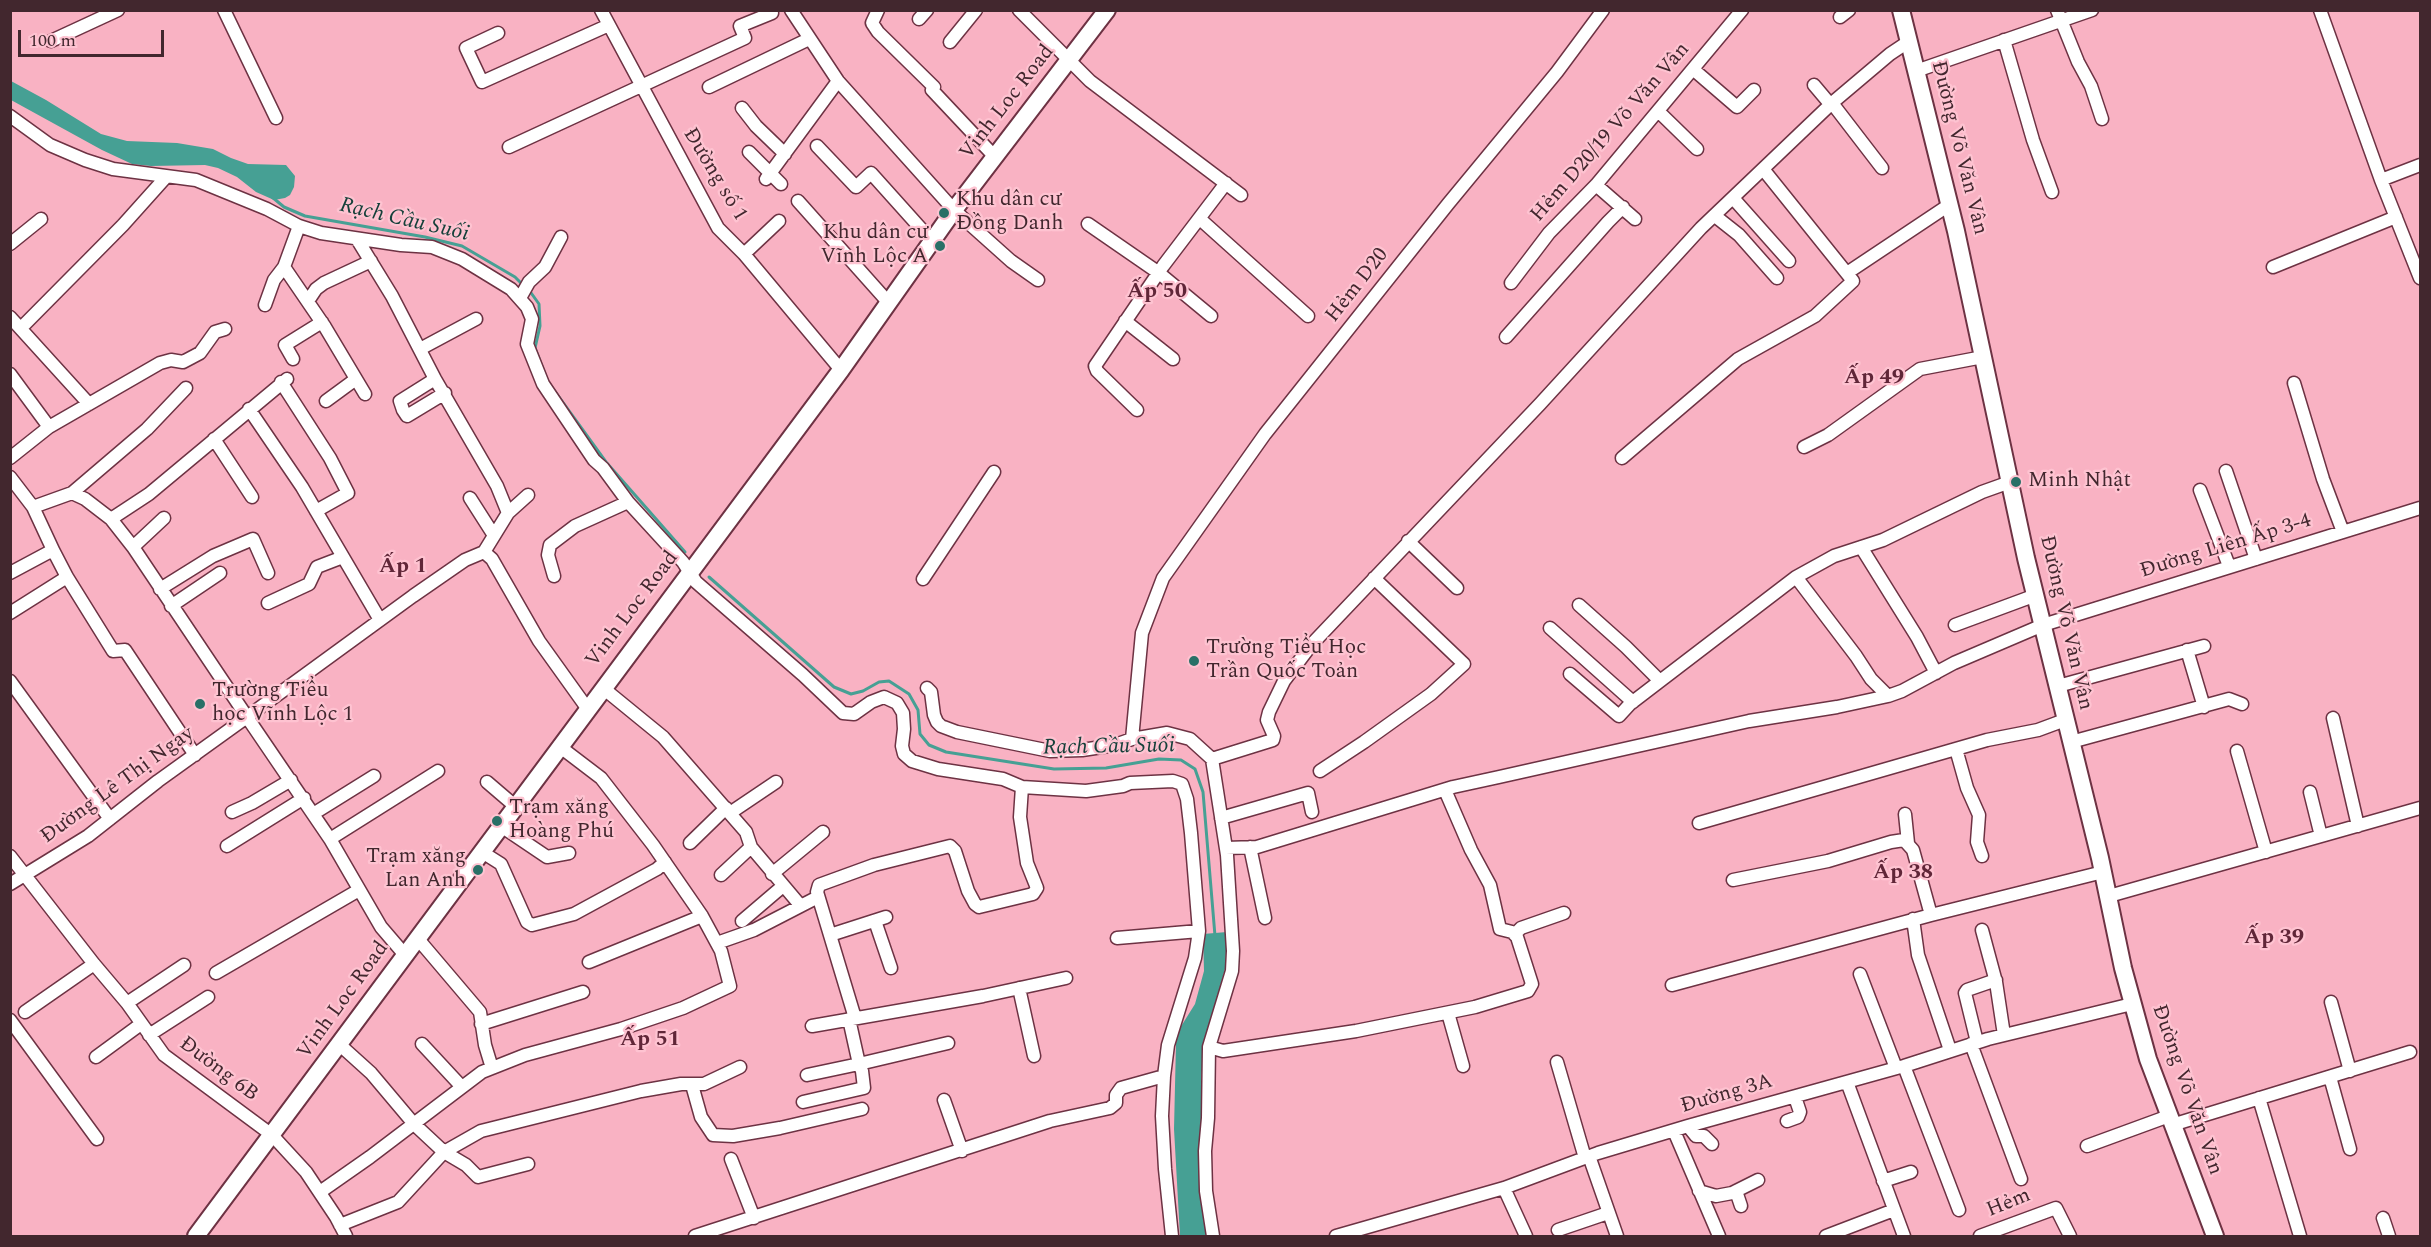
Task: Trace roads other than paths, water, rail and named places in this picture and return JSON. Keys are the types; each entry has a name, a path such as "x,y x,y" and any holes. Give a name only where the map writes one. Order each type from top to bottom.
{"main road":[{"name":"Vinh Loc Road","path":"196,1236 340,1045 587,708 841,370 954,210 1107,10"},
{"name":"Đường Võ Văn Vân","path":"1901,10 1949,205 2010,482 2065,720 2109,896 2132,1004 2170,1120 2215,1236"}],"street":[{"path":"51,41 118,10"},
{"path":"224,10 276,118"},
{"name":"Đường số 1","path":"602,10 718,228 744,254 841,370"},
{"path":"790,10 838,81 954,210 1011,261 1038,280"},
{"path":"878,10 872,23 878,32 934,87 932,90 995,157"},
{"path":"950,42 976,10"},
{"path":"1019,10 1090,81 1241,195"},
{"name":"Hẻm D20","path":"1132,739 1142,633 1163,578 1265,434 1448,204 1557,72 1603,10"},
{"name":"Hẻm D20/19 Võ Văn Vân","path":"1511,283 1549,233 1596,185 1742,10"},
{"path":"1916,71 2004,40 2059,16 2092,10"},
{"path":"2320,10 2381,180 2419,273"},
{"path":"509,147 745,38 740,26 772,13"},
{"path":"2059,16 2091,86 2102,119"},
{"path":"498,33 466,48 482,82 609,25"},
{"path":"709,87 809,39"},
{"path":"2004,40 2033,140 2052,192"},
{"path":"1212,759 1273,740 1274,736 1267,720 1284,681 1312,644 1715,216 1831,104 1874,66 1908,42"},
{"path":"1694,70 1737,107 1754,90"},
{"path":"768,176 838,81"},
{"path":"1814,85 1882,168"},
{"path":"742,108 785,154"},
{"path":"1658,111 1696,149"},
{"path":"10,116 50,144 85,160 113,169 196,180 267,209 298,226 357,239 432,247 462,259 511,289 524,291"},
{"path":"817,146 856,188 871,173 932,241"},
{"path":"749,152 768,176 781,184"},
{"path":"2381,180 2421,165"},
{"path":"1622,458 1738,359 1815,316 1853,281 1763,169"},
{"path":"22,327 123,225 166,177"},
{"path":"1137,410 1097,371 1095,366 1159,273 1226,183"},
{"path":"1596,185 1635,219"},
{"path":"1733,198 1789,261"},
{"path":"798,201 888,302"},
{"path":"1847,273 1949,205"},
{"path":"1506,338 1623,207"},
{"path":"1715,216 1739,235 1777,278"},
{"path":"2273,267 2396,217"},
{"path":"10,244 41,219"},
{"path":"1200,219 1308,316"},
{"path":"744,254 779,221"},
{"path":"1088,224 1159,273 1211,316"},
{"path":"265,305 274,280 284,267 298,226"},
{"path":"524,291 545,267 561,237"},
{"path":"357,239 392,296 435,380 445,393 497,486 508,513"},
{"path":"308,302 316,289 371,261"},
{"path":"284,267 322,322 365,394"},
{"path":"524,291 532,319 527,344 543,384 594,460 603,468 628,502 683,562 696,582 817,687 843,713 854,714 871,702 884,697 897,704 903,713 902,746 904,754 912,761 938,769 1003,779 1022,787 1086,791 1123,786 1130,780 1173,781 1182,784 1190,821 1199,931 1195,958 1167,1045 1164,1076 1162,1116 1172,1236"},
{"path":"10,316 89,404"},
{"path":"420,349 476,319"},
{"path":"1125,321 1173,359"},
{"path":"293,359 285,345 322,322"},
{"path":"10,458 49,427 160,363 171,360 183,362 201,353 215,332 225,329"},
{"path":"1804,447 1828,435 1920,369 1983,357"},
{"path":"10,374 49,427"},
{"path":"326,401 356,379"},
{"path":"111,519 149,494 284,380 348,493 316,511"},
{"path":"435,380 400,401 407,416 445,393"},
{"path":"2294,383 2323,479 2343,532"},
{"path":"33,507 72,493 147,429 186,388"},
{"path":"249,409 272,445 289,466 380,620"},
{"path":"214,439 252,496"},
{"path":"2226,471 2256,559"},
{"path":"923,579 994,472"},
{"path":"10,477 33,507 67,578 113,651 125,650 195,755"},
{"path":"1570,674 1619,716 1633,702 1796,578 1834,556 1883,540 1982,492 2010,482"},
{"path":"2200,490 2229,566"},
{"path":"72,493 85,499 111,519 134,547 171,606 304,798 381,927 405,955"},
{"path":"528,495 508,513 484,552 492,559 539,641 587,708"},
{"path":"470,498 493,534"},
{"path":"554,576 548,555 550,545 558,537 575,526 628,502"},
{"name":"Đường Liên Ấp 3-4","path":"1226,848 1250,847 1445,790 1749,722 1837,708 1888,696 2043,625 2421,507"},
{"path":"134,547 164,518"},
{"path":"160,589 213,556 253,538 268,573"},
{"path":"1408,541 1456,588"},
{"path":"1860,548 1917,637 1936,673"},
{"path":"10,573 53,550"},
{"name":"Đường Lê Thị Ngay","path":"10,884 88,836 380,620 465,560 484,552"},
{"path":"268,603 309,584 317,567 343,557"},
{"path":"171,606 220,573"},
{"path":"10,613 67,578"},
{"path":"1320,771 1431,694 1464,664 1374,578"},
{"path":"1796,578 1871,679 1888,696"},
{"path":"1955,625 2036,595"},
{"path":"1579,605 1660,681"},
{"path":"1550,628 1633,702"},
{"path":"2058,686 2204,646"},
{"path":"2187,650 2204,707"},
{"path":"10,681 110,819"},
{"path":"603,688 663,737 746,832 751,847 800,905"},
{"path":"927,688 931,692 933,715 937,722 957,732 1050,751 1119,747 1132,739 1160,733 1181,735 1197,744 1212,759 1226,848 1233,922 1232,971 1209,1047 1205,1151 1206,1191 1213,1236"},
{"path":"2071,742 2229,699 2242,704"},
{"path":"2333,718 2358,826"},
{"path":"1699,823 1956,749 2038,730 2065,720"},
{"path":"320,1192 482,1072 525,1055 621,1029 672,1012 730,986 717,943 702,916 665,862 601,778 559,747"},
{"path":"1956,749 1967,788 1979,815 1977,842 1982,856"},
{"path":"2237,751 2266,852"},
{"path":"330,839 438,771"},
{"path":"314,814 374,776"},
{"path":"232,812 291,780"},
{"path":"486,782 515,807"},
{"path":"690,843 728,811 776,782"},
{"path":"803,1102 864,1088 852,1019 817,888 823,882 950,846 955,851 968,891 979,907 1033,894 1037,888 1027,863 1020,817 1022,787"},
{"path":"1445,790 1471,850 1490,885 1500,929 1515,934"},
{"path":"2310,792 2321,836"},
{"path":"1221,818 1308,793 1312,812"},
{"path":"227,846 304,798"},
{"path":"2109,896 2421,808"},
{"path":"1905,814 1908,843"},
{"path":"501,826 547,857 569,853"},
{"path":"772,874 824,832"},
{"path":"1733,880 1828,861 1904,840 1913,850 1931,915"},
{"path":"721,875 751,847"},
{"path":"1250,847 1265,918"},
{"path":"482,852 501,864 527,922 532,925 574,914 657,869 665,862"},
{"name":"Đường 6B","path":"10,856 127,1003 164,1055 272,1135 306,1172 346,1236"},
{"path":"1672,985 1931,915 2103,872"},
{"path":"742,921 783,886"},
{"path":"216,973 359,890"},
{"path":"717,943 754,930 818,897"},
{"path":"1515,934 1521,928 1564,913"},
{"path":"589,962 702,916"},
{"path":"830,935 880,919 891,969"},
{"path":"1912,920 1918,955 1950,1050"},
{"path":"1982,930 1996,980 2004,1035"},
{"path":"1117,938 1199,931"},
{"path":"1209,1047 1223,1051 1252,1048 1356,1031 1448,1013 1528,991 1532,984 1515,934"},
{"path":"418,939 480,1012 492,1068"},
{"path":"25,1012 94,964"},
{"path":"127,1003 184,965"},
{"path":"1860,974 1959,1210"},
{"path":"812,1026 1066,978"},
{"path":"1996,980 1967,990 1965,993 1974,1043 2020,1179"},
{"path":"1019,988 1034,1056"},
{"path":"481,1024 583,992"},
{"path":"148,1035 208,997"},
{"path":"2331,1002 2350,1071"},
{"name":"Đường 3A","path":"1336,1236 1504,1188 1587,1157 1688,1126 1900,1067 1974,1043 2132,1004"},
{"path":"1448,1013 1463,1066"},
{"path":"10,1020 97,1139"},
{"path":"96,1057 141,1024"},
{"path":"807,1075 948,1043"},
{"path":"422,1044 461,1086"},
{"path":"340,1045 371,1073 414,1124 444,1152 466,1165 478,1177 528,1164"},
{"path":"2087,1146 2170,1120 2259,1098 2410,1052"},
{"path":"1557,1062 1587,1157 1617,1236"},
{"path":"340,1225 398,1202 444,1152 481,1131 641,1091 681,1084 704,1084 740,1067"},
{"path":"695,1236 1050,1121 1110,1108 1116,1103 1116,1095 1121,1088 1164,1076"},
{"path":"2330,1077 2350,1149"},
{"path":"1847,1082 1904,1236"},
{"path":"692,1085 701,1118 713,1135 733,1136 780,1128 862,1109"},
{"path":"1786,1121 1798,1117 1800,1113 1795,1096"},
{"path":"2259,1098 2300,1236"},
{"path":"944,1100 962,1151"},
{"path":"1688,1126 1696,1136 1704,1136 1712,1144"},
{"path":"1674,1131 1719,1236"},
{"path":"731,1159 754,1218"},
{"path":"1883,1181 1911,1172"},
{"path":"1699,1191 1716,1196 1736,1191 1758,1180"},
{"path":"1504,1188 1526,1236"},
{"path":"1736,1191 1741,1206"},
{"name":"Hẻm","path":"1980,1236 2056,1208 2070,1236"},
{"path":"1826,1236 1855,1231 1893,1210"},
{"path":"1558,1230 1608,1213"},
{"path":"2383,1218 2390,1236"}],"waterway":[{"name":"Rạch Cầu Suối","path":"272,197 284,207 305,216 425,237 462,246 515,277 524,286"},
{"name":"Rạch Cầu Suối","path":"529,290 539,304 540,326 535,348 548,382 606,462 685,552"},
{"name":"Rạch Cầu Suối","path":"709,577 834,687 851,694 863,691 879,682 889,681 909,694 918,710 920,734 929,745 946,752 1054,769 1106,768 1159,759 1181,760 1195,769 1203,792 1215,936"}],"place":[{"name":"Khu dân cư Đồng Danh","path":"944,213"},
{"name":"Khu dân cư Vĩnh Lộc A","path":"940,246"},
{"name":"Minh Nhật","path":"2016,482"},
{"name":"Trường Tiểu Học Trần Quốc Toản","path":"1194,661"},
{"name":"Trường Tiểu học Vĩnh Lộc 1","path":"200,704"},
{"name":"Trạm xăng Hoàng Phú","path":"497,821"},
{"name":"Trạm xăng Lan Anh","path":"478,870"}],"district":[{"name":"Ấp 50","path":"1157,293"},
{"name":"Ấp 49","path":"1874,379"},
{"name":"Ấp 1","path":"403,568"},
{"name":"Ấp 38","path":"1903,874"},
{"name":"Ấp 39","path":"2274,939"},
{"name":"Ấp 51","path":"650,1041"}]}
